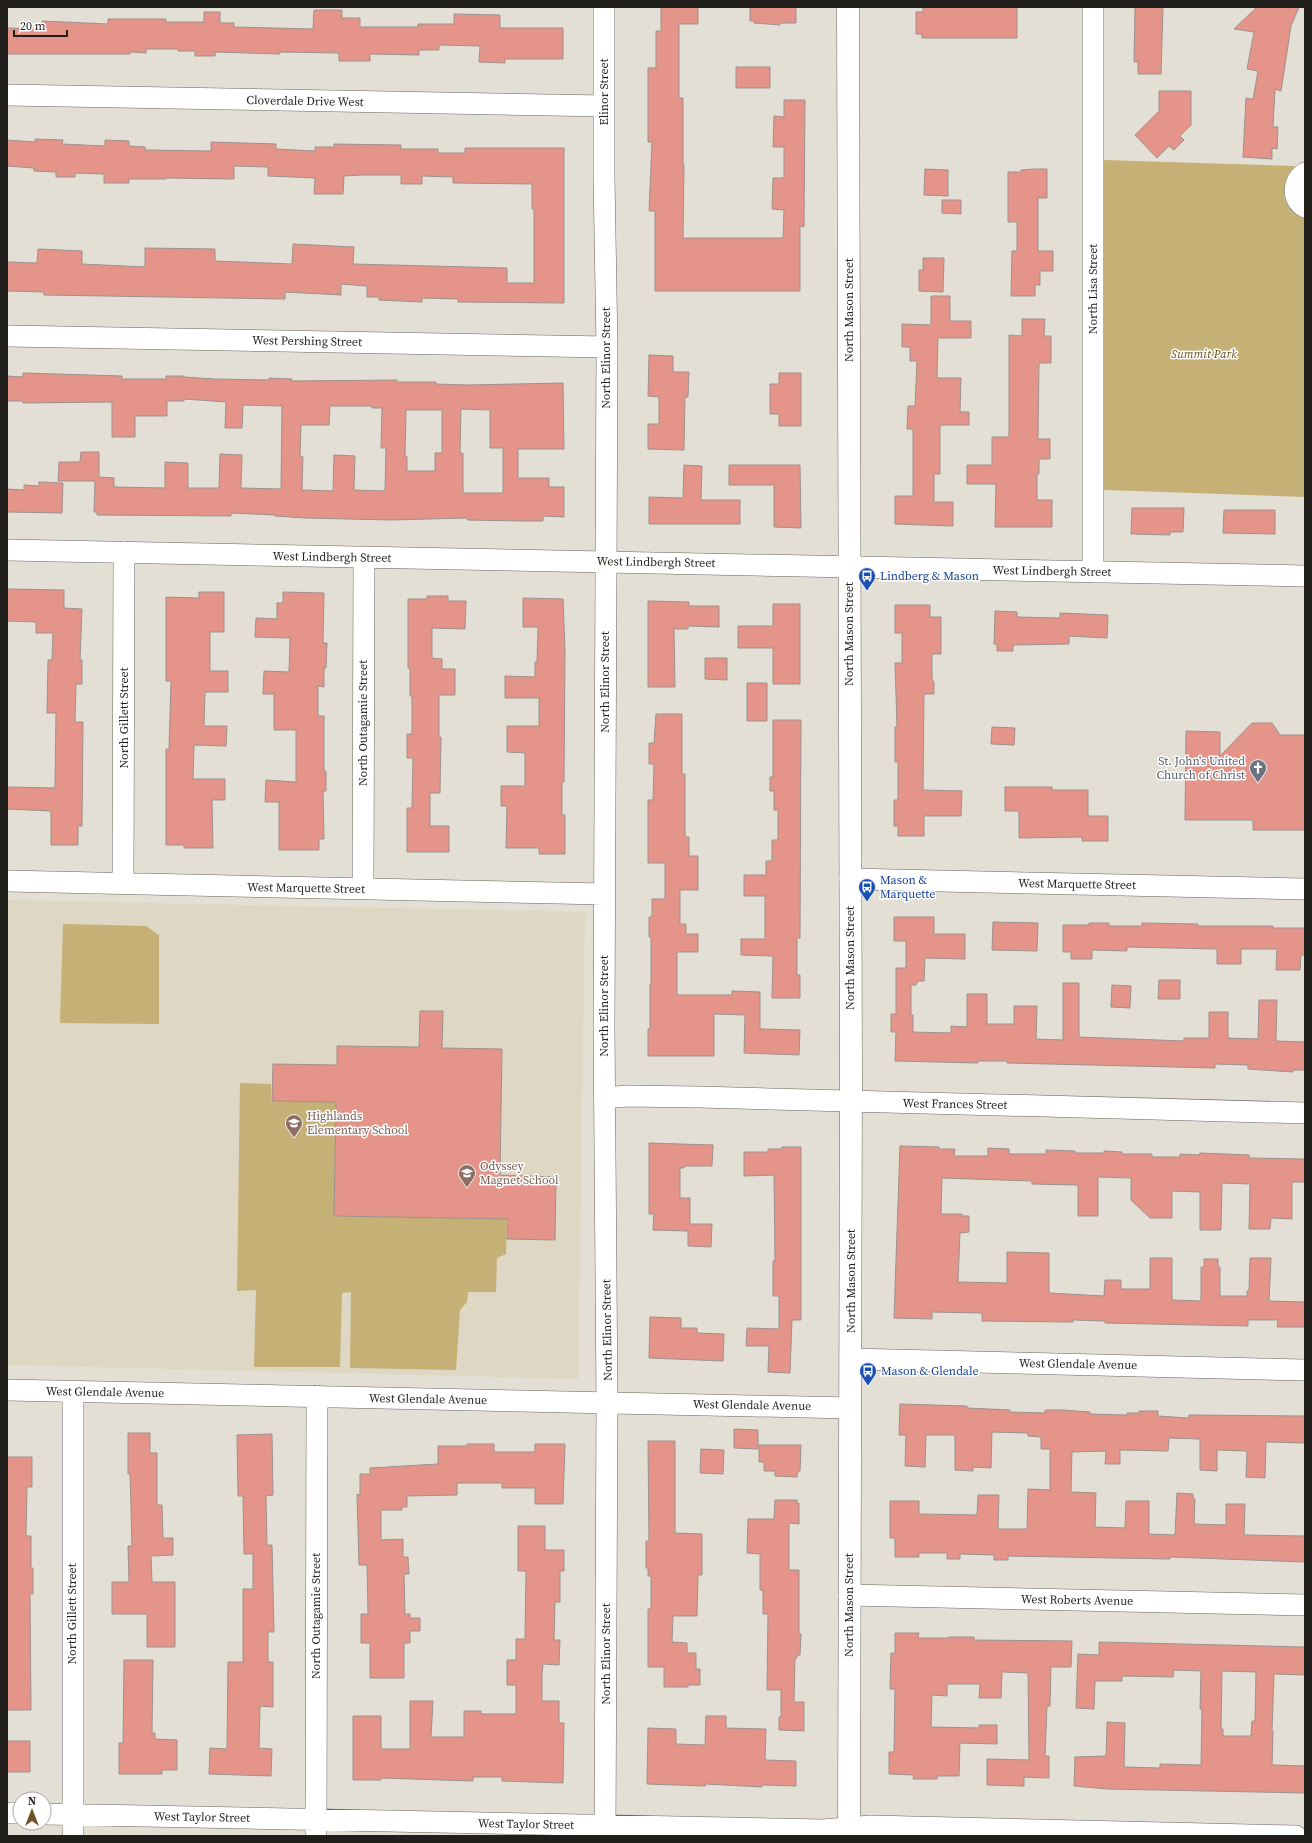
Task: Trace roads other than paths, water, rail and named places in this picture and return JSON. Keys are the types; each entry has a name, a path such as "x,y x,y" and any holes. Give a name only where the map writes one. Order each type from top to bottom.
{"main road":[{"name":"North Mason Street","path":"848,7 850,879 849,1832"}],"street":[{"name":"Elinor Street","path":"604,7 604,177"},
{"name":"North Lisa Street","path":"1093,7 1093,572"},
{"name":"Cloverdale Drive West","path":"7,95 604,106"},
{"path":"1305,173 1298,179 1295,191 1299,202 1305,207"},
{"name":"North Elinor Street","path":"604,177 607,347 604,894 607,1402 605,1831"},
{"name":"West Pershing Street","path":"7,336 607,347"},
{"name":"West Lindbergh Street","path":"7,550 1305,576"},
{"name":"North Gillett Street","path":"123,883 124,552"},
{"name":"North Outagamie Street","path":"363,889 364,557"},
{"name":"West Marquette Street","path":"850,879 1305,889"},
{"name":"West Marquette Street","path":"7,881 604,894"},
{"name":"West Frances Street","path":"605,1098 626,1096 699,1097 1305,1113"},
{"name":"West Glendale Avenue","path":"850,1359 1305,1370"},
{"name":"West Glendale Avenue","path":"7,1390 850,1408"},
{"name":"North Gillett Street","path":"73,1392 73,1836"},
{"name":"North Outagamie Street","path":"316,1827 317,1396"},
{"name":"West Roberts Avenue","path":"850,1595 1305,1605"},
{"name":"West Taylor Street","path":"52,1814 316,1827 605,1831 822,1830 849,1832 879,1826 1296,1836"}],"place":[{"name":"Lindberg & Mason","path":"867,591"},
{"name":"St. John's United Church of Christ","path":"1258,783"},
{"name":"Mason & Marquette","path":"867,902"},
{"name":"Highlands Elementary School","path":"294,1138"},
{"name":"Odyssey Magnet School","path":"467,1188"},
{"name":"Mason & Glendale","path":"868,1386"}],"park label":[{"name":"Summit Park","path":"1204,354"}]}
